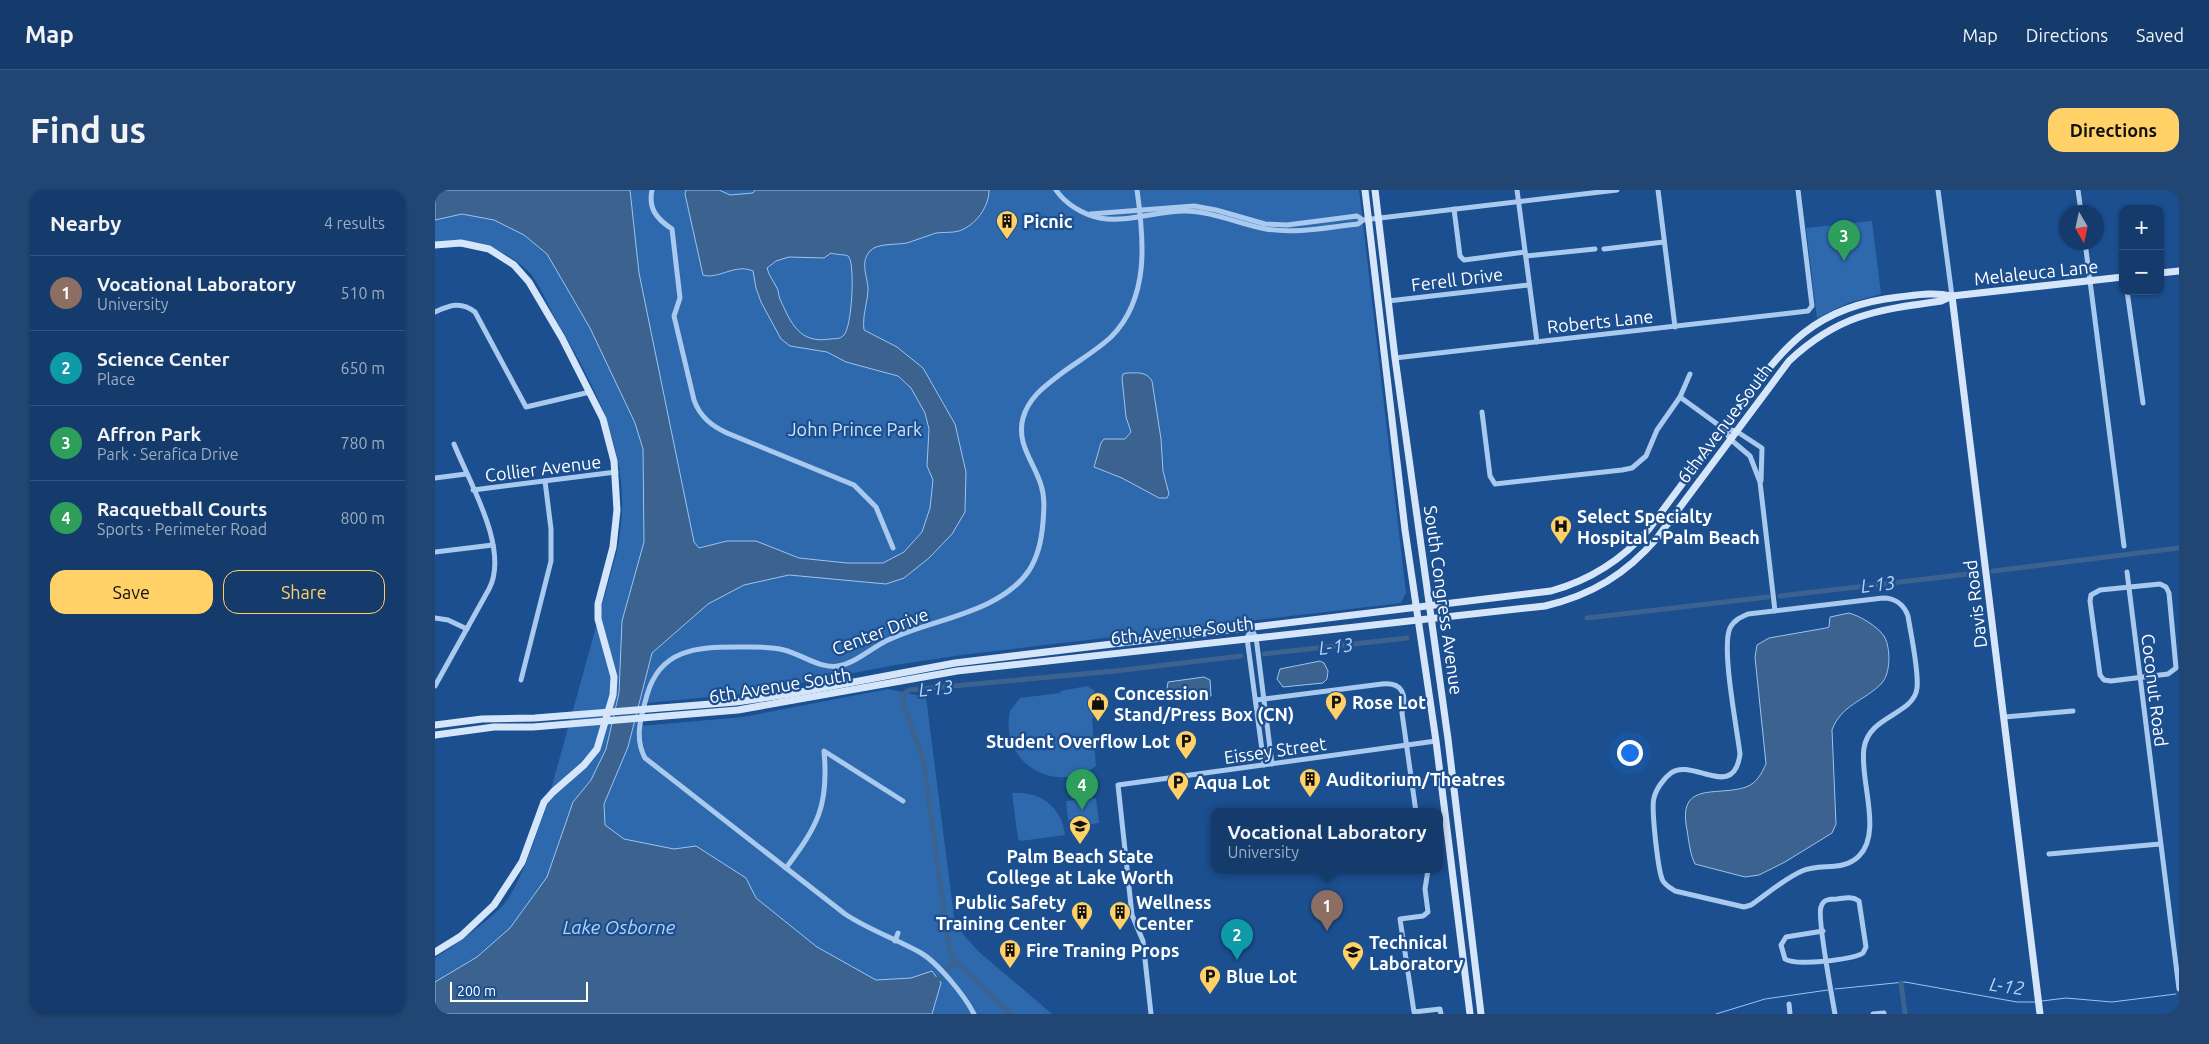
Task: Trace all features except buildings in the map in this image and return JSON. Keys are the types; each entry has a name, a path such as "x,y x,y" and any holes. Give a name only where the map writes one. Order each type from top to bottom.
{"street":[{"path":"652,190 652,210 660,221 672,229 680,298 674,316 692,391 700,413 711,424 727,433 854,485 876,507 893,548"},
{"path":"1056,190 1072,206 1087,214 1107,219 1140,212 1184,211 1208,213 1265,224 1287,225 1357,216 1366,220 1617,190"},
{"name":"Center Drive","path":"974,1014 936,965 923,954 868,929 845,914 645,758 639,748 638,737 651,682 661,668 674,657 691,649 762,647 785,650 825,665 837,666 855,659 888,640 941,623 989,603 1025,578 1035,564 1039,552 1044,516 1041,485 1025,451 1022,439 1023,420 1033,397 1112,336 1126,317 1137,289 1144,255 1137,190"},
{"name":"South Congress Avenue","path":"1365,190 1366,220 1384,338 1405,530 1436,741 1470,1014"},
{"name":"South Congress Avenue","path":"1375,190 1395,358 1432,618 1481,1014"},
{"path":"1517,190 1537,342"},
{"path":"1658,190 1675,327"},
{"name":"Roberts Lane","path":"1395,358 1809,311 1813,306 1798,190"},
{"name":"Davis Road","path":"1938,190 2040,1014"},
{"path":"2078,190 2080,205"},
{"path":"1454,209 1460,256 1464,260 1595,249"},
{"path":"1604,249 1664,242"},
{"path":"435,245 461,243 489,249 522,272 543,304 590,392 606,428 616,472 616,526 598,604 598,620 614,677 613,695 597,749 585,765 544,802 539,810 522,862 494,905 461,936 435,952"},
{"path":"2086,250 2124,546"},
{"path":"2164,273 2179,271"},
{"name":"Melaleuca Lane","path":"1816,337 1837,325 1863,315 1941,301 1952,296 2119,277"},
{"name":"Ferell Drive","path":"1388,302 1529,284"},
{"name":"Melaleuca Lane","path":"1811,327 1831,315 1869,302 1939,293 1952,296"},
{"path":"2128,295 2143,403"},
{"path":"435,312 457,304 475,312 527,407 590,392"},
{"name":"6th Avenue South","path":"435,725 482,719 591,714 761,699 955,663 1251,629 1551,591 1577,583 1599,572 1632,548 1645,534 1781,353 1811,327"},
{"name":"6th Avenue South","path":"435,734 494,727 590,723 762,707 898,680 957,671 1551,604 1583,594 1613,579 1639,558 1657,538 1789,361 1816,337"},
{"path":"1384,338 1395,358"},
{"path":"1386,359 1392,363 1398,376"},
{"path":"1482,412 1491,481 1495,484 1632,468 1646,456 1657,430 1680,397 1690,374"},
{"path":"1680,397 1724,429 1731,438 1747,451 1760,482 1775,611"},
{"path":"1724,429 1736,431 1762,448 1763,476 1760,482"},
{"path":"435,686 437,678 467,630 493,581 495,571 490,530 454,444"},
{"name":"Collier Avenue","path":"473,490 616,472"},
{"name":"Collier Avenue","path":"435,478 466,474"},
{"path":"521,680 551,561 551,529 545,481"},
{"path":"435,552 493,545"},
{"name":"Coconut Road","path":"2127,572 2179,989"},
{"path":"2164,585 2169,593 2177,665 2174,671 2111,681 2104,680 2100,675 2090,602 2091,595 2100,590 2128,587 2164,585"},
{"path":"1883,598 1894,600 1906,609 1908,616 1918,687 1910,703 1880,722 1865,742 1863,760 1870,828 1868,841 1860,855 1844,865 1800,872 1751,905 1738,907 1675,891 1664,883 1652,808 1653,799 1665,778 1675,770 1690,769 1714,777 1721,777 1735,768 1740,754 1727,645 1728,635 1731,626 1741,617 1775,611 1883,598"},
{"path":"435,618 448,620 467,630"},
{"path":"1251,629 1256,637 1272,764"},
{"path":"1251,629 1247,638 1264,765"},
{"path":"1256,700 1393,684 1402,690 1405,696 1402,713 1415,808"},
{"path":"2004,717 2073,711"},
{"name":"Eissey Street","path":"1151,1014 1143,941 1132,915 1118,785 1436,741"},
{"path":"786,868 810,837 819,820 824,801 824,751 903,801"},
{"path":"2049,854 2161,844"},
{"path":"1428,873 1425,890 1428,912 1423,916 1400,919 1414,1012 1440,1009 1441,1014"},
{"path":"1823,931 1787,937 1782,942 1781,948 1785,959 1791,962 1827,960 1857,956 1863,953 1866,947 1860,904 1856,899 1850,897 1826,900 1820,908 1827,960 1835,1014"},
{"path":"895,941 898,933"},
{"path":"1789,1004 1790,1014"},
{"path":"1873,1014 1884,1013"}],"green space":[{"name":"John Prince Park","path":"435,190 1359,190 1406,593 1401,603 962,655 895,665 743,694 646,703 640,726 743,717 888,689 926,697 955,925 978,951 1052,1014 435,1014 435,958 472,932 505,903 518,882 545,811 617,551 622,518 622,487 610,429 599,401 538,285 526,269 505,254 494,249 484,245 461,241 435,242"},
{"path":"1872,221 1881,294 1848,303 1817,318 1806,228"},
{"path":"1087,686 1094,690 1094,717 1092,718 1096,766 1080,774 1063,777 1047,775 1033,769 1021,759 1013,745 1009,729 1010,711 1020,698 1060,693 1061,691"},
{"path":"1012,793 1032,795 1048,803 1059,816 1065,835 1021,841 1018,839"},
{"path":"1096,798 1099,823 1079,826 1078,819 1068,820 1066,801"}],"water":[{"name":"Lake Osborne","path":"435,190 630,190 639,273 694,542 699,548 727,541 756,541 799,558 847,563 883,563 904,552 922,532 930,508 933,480 927,466 929,429 925,413 911,388 898,376 846,362 827,352 790,346 781,339 761,302 753,271 740,269 709,276 703,275 685,194 686,190 719,190 730,195 753,193 755,190 989,190 984,209 976,220 965,228 956,232 936,233 907,243 873,248 865,260 868,288 864,330 897,347 923,368 955,424 966,472 965,512 952,534 929,558 904,578 886,584 789,575 744,585 708,604 652,653 628,747 604,804 605,825 624,839 674,849 696,846 746,878 756,898 817,947 876,980 911,978 932,971 941,983 932,1014 435,1014 435,982 477,957 510,928 547,877 573,802 591,780 606,749 619,693 622,621 644,542 643,449 635,423 590,328 547,254 524,235 494,220 462,214 435,220","holes":["831,253 848,256 851,263 852,296 849,320 844,335 839,338 819,340 803,335 792,324 767,268 776,261 789,257 824,258"]},
{"path":"1123,374 1144,374 1152,381 1161,439 1163,471 1169,494 1167,498 1159,498 1122,478 1094,467 1104,439 1125,439 1131,432 1126,417 1122,378"},
{"path":"1849,613 1858,616 1881,632 1888,647 1889,661 1887,674 1881,684 1847,709 1832,730 1836,824 1832,833 1785,862 1759,875 1745,877 1695,864 1691,852 1685,814 1688,804 1694,797 1702,794 1735,790 1750,785 1758,778 1766,764 1755,657 1757,645 1769,638 1829,627 1830,617"},
{"path":"1320,661 1324,663 1328,671 1327,679 1323,683 1283,687 1277,679 1280,669"},
{"path":"1204,677 1210,680 1211,696 1171,701 1167,689 1168,682"}],"waterway":[{"name":"L-13","path":"1993,571 2179,548"},
{"name":"L-13","path":"1780,596 1977,573"},
{"name":"L-13","path":"1587,618 1768,597"},
{"name":"L-13","path":"1264,654 1407,638"},
{"name":"L-13","path":"1011,1014 955,961 949,947 923,759 903,704 902,695 909,690 1115,671 1241,656"},
{"path":"938,979 955,961"},
{"name":"L-12","path":"1835,989 1905,982 2017,1002 2036,1002"},
{"path":"1901,983 1905,1014"},
{"name":"L-12","path":"1716,1014 1765,999 1828,990"},
{"name":"L-12","path":"2042,1001 2066,998 2112,1002 2176,994"}],"place":[{"name":"Picnic","path":"1007,240"},
{"name":"Affron Park","path":"1844,261"},
{"name":"Select Specialty Hospital - Palm Beach","path":"1561,545"},
{"name":"Rose Lot","path":"1336,721"},
{"name":"Concession Stand/Press Box (CN)","path":"1098,722"},
{"name":"Student Overflow Lot","path":"1186,760"},
{"name":"Auditorium/Theatres","path":"1310,798"},
{"name":"Aqua Lot","path":"1178,801"},
{"name":"Racquetball Courts","path":"1082,810"},
{"name":"Palm Beach State College at Lake Worth","path":"1080,845"},
{"name":"Public Safety Training Center","path":"1082,931"},
{"name":"Wellness Center","path":"1120,931"},
{"name":"Vocational Laboratory","path":"1327,931"},
{"name":"Science Center","path":"1237,960"},
{"name":"Fire Traning Props","path":"1010,969"},
{"name":"Technical Laboratory","path":"1353,971"},
{"name":"Blue Lot","path":"1210,995"}]}
